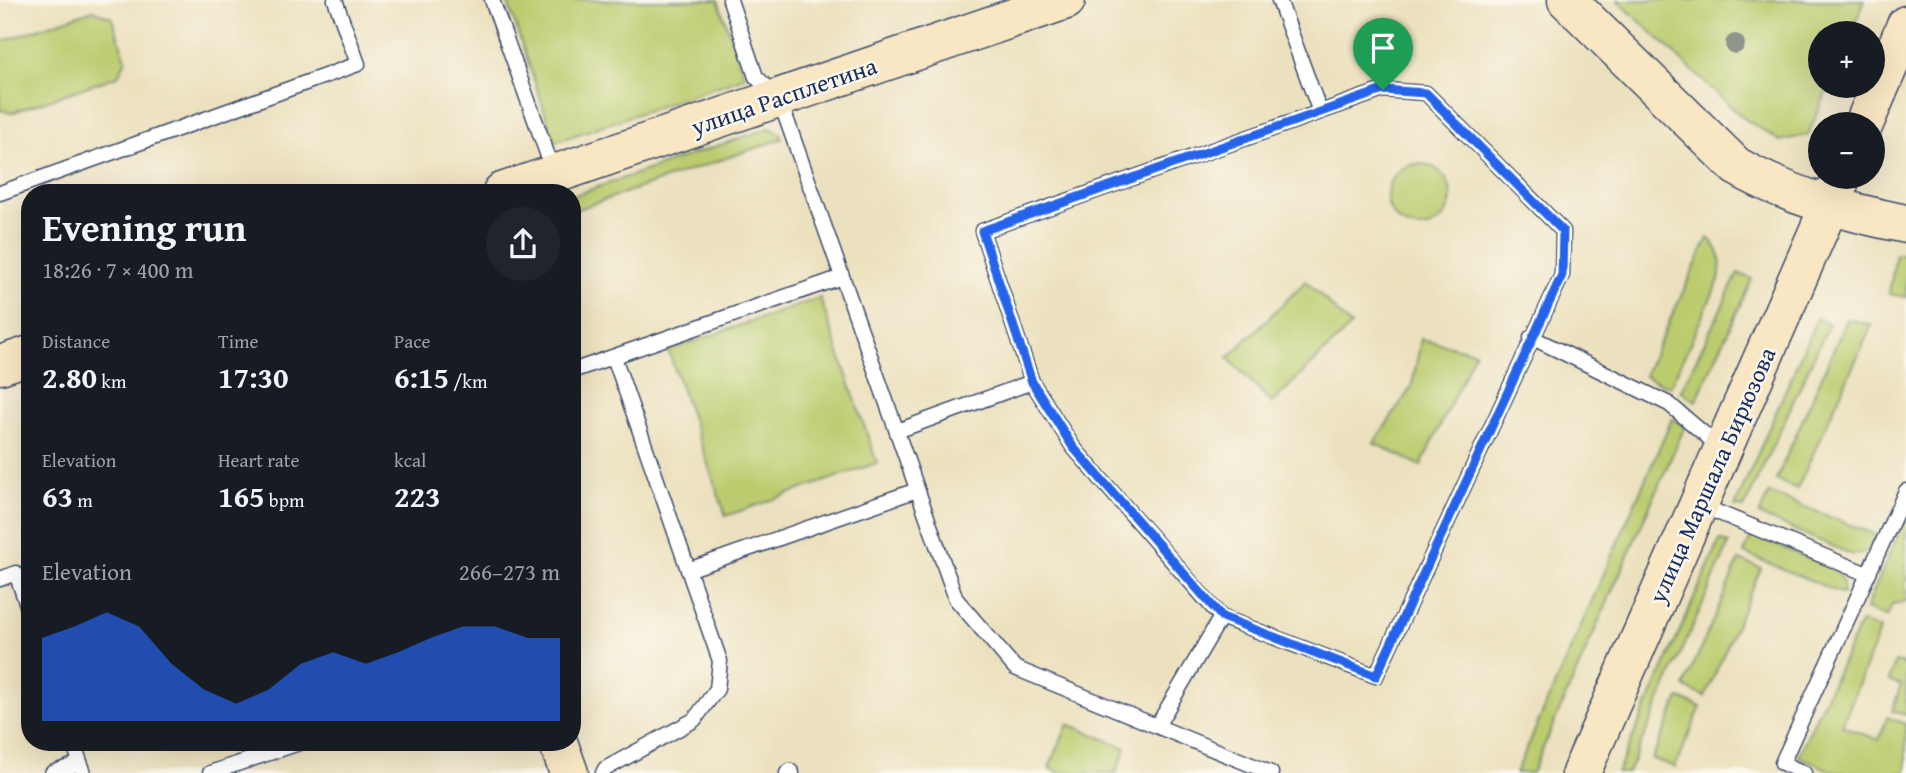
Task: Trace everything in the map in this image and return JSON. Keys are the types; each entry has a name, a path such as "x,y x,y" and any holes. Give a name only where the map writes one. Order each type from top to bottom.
{"street":[{"name":"улица Расплетина","path":"526,184 1066,0"},
{"path":"1567,0 1736,166 1764,182 1836,192 1906,223"},
{"path":"1869,112 1906,25"},
{"name":"улица Маршала Бирюзова","path":"1581,773 1836,192"},
{"path":"0,365 21,358"},
{"path":"561,751 569,773"}],"lane":[{"path":"22,184 358,64 335,0"},
{"path":"492,0 554,175"},
{"path":"730,0 756,77 779,98 956,598 1015,668 1271,773"},
{"path":"1279,0 1320,112"},
{"path":"1383,90 1426,93 1563,231 1562,275 1376,676 1222,617 1073,447 1032,382 982,231 1320,112 1383,90"},
{"path":"0,192 21,184"},
{"path":"581,368 842,277"},
{"path":"1531,337 1669,404 1723,450"},
{"path":"603,773 605,769 694,720 717,689 720,661 614,357"},
{"path":"897,431 1032,382"},
{"path":"688,570 917,490"},
{"path":"1804,773 1779,768 1906,491"},
{"path":"1699,505 1867,574"},
{"path":"0,579 16,573 21,588"},
{"path":"1157,726 1222,617"},
{"path":"52,773 82,768 76,751"},
{"path":"210,773 275,751"}],"green space":[{"path":"507,0 718,0 745,77 555,142"},
{"path":"1617,0 1865,0 1856,21 1808,21 1808,98 1824,98 1818,112 1808,112 1808,135 1780,141 1742,117"},
{"path":"93,10 112,18 126,60 118,76 11,113 0,110 0,42"},
{"path":"769,128 780,133 782,139 581,208 581,193"},
{"path":"1419,164 1431,166 1442,173 1449,184 1449,208 1442,219 1431,226 1419,228 1407,226 1396,219 1389,208 1387,196 1389,184 1396,173 1407,166"},
{"path":"1708,238 1720,257 1719,280 1670,387 1644,376"},
{"path":"1896,254 1906,254 1906,297 1889,294"},
{"path":"1738,273 1752,279 1696,401 1681,391"},
{"path":"1306,281 1351,326 1272,403 1228,358"},
{"path":"820,298 877,463 726,516 668,350"},
{"path":"1817,318 1829,324 1744,508 1735,506"},
{"path":"1847,319 1872,325 1797,489 1776,480"},
{"path":"1421,339 1475,352 1421,466 1374,443 1412,386"},
{"path":"1672,419 1685,426 1532,773 1516,773"},
{"path":"1769,493 1876,535 1874,540 1865,551 1853,555 1759,515"},
{"path":"1906,515 1906,600 1892,604 1887,617 1866,609"},
{"path":"1752,535 1837,570 1843,584 1843,594 1744,553"},
{"path":"1720,540 1729,544 1628,773 1617,773"},
{"path":"1739,560 1761,568 1705,697 1684,687"},
{"path":"1861,622 1880,629 1842,726 1879,740 1887,717 1906,724 1906,773 1836,773 1798,756"},
{"path":"1906,660 1906,715 1892,711 1901,685 1889,681 1895,662 1903,664"},
{"path":"1679,698 1701,707 1675,767 1652,759"},
{"path":"1068,724 1126,748 1116,773 1060,773 1049,768"}],"route":[{"path":"1383,90 1426,93 1563,231 1562,275 1376,676 1222,617 1073,447 1032,382 982,231 1383,90"}]}
